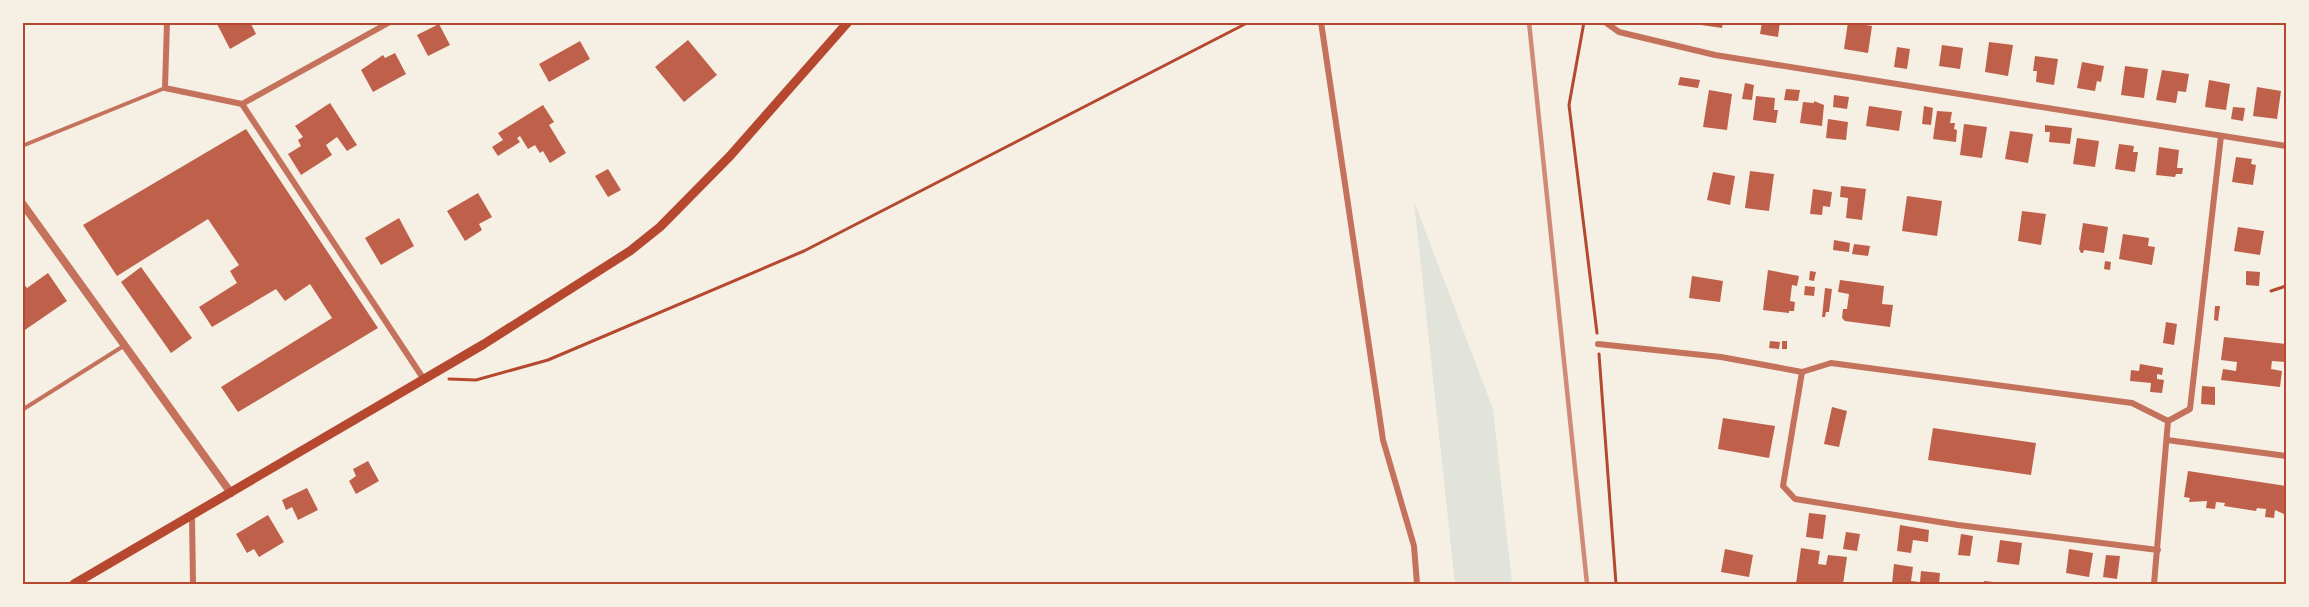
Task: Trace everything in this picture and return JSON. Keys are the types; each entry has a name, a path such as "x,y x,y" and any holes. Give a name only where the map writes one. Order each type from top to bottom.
{"main road":[{"path":"74,585 484,344 630,251 660,227 781,100 848,22"}],"street":[{"path":"167,22 165,88 242,104 390,22"},
{"path":"1321,22 1383,440 1414,546 1417,585"},
{"path":"1605,22 1619,32 1715,55 2286,146"},
{"path":"242,104 423,378"},
{"path":"2168,421 2190,409 2222,136"},
{"path":"22,202 126,344 231,494"},
{"path":"1598,344 1721,357 1802,372 1831,363 2132,403 2168,421"},
{"path":"1802,372 1783,486 1795,499 1958,525 2158,549"},
{"path":"2154,585 2168,421"},
{"path":"2167,440 2286,456"},
{"path":"192,516 193,585"}],"lane":[{"path":"22,146 165,88"},
{"path":"22,410 126,344"}],"path":[{"path":"423,378 476,380 548,360 804,251 1249,22"},
{"path":"1584,22 1569,105 1598,344 1616,585"},
{"path":"2271,291 2286,286"}],"shaded area":[{"path":"1414,201 1493,409 1512,584 1455,584"}],"building":[{"path":"216,22 250,22 256,34 230,49"},
{"path":"1701,22 1723,22 1722,28 1701,25"},
{"path":"1762,22 1780,22 1778,37 1760,34"},
{"path":"1848,22 1872,26 1868,53 1844,49"},
{"path":"439,24 450,45 428,56 417,35"},
{"path":"688,40 717,75 684,102 655,67"},
{"path":"580,41 590,59 549,82 539,64"},
{"path":"1989,42 2013,45 2008,76 1985,72"},
{"path":"1942,45 1963,48 1960,69 1939,66"},
{"path":"1897,47 1910,49 1907,69 1894,67"},
{"path":"395,53 406,74 373,92 361,70 383,55 385,58"},
{"path":"2035,56 2058,59 2054,85 2036,82 2037,71 2033,71"},
{"path":"2082,62 2104,66 2101,82 2097,81 2095,91 2077,88"},
{"path":"2125,66 2148,69 2144,98 2121,95"},
{"path":"2162,70 2189,74 2186,92 2178,91 2176,103 2156,100"},
{"path":"1680,77 1700,80 1698,88 1678,85"},
{"path":"2209,80 2230,84 2226,110 2205,107"},
{"path":"1745,83 1754,85 1752,100 1742,99"},
{"path":"2257,87 2281,91 2277,119 2253,116"},
{"path":"1786,89 1800,90 1798,101 1784,100"},
{"path":"1709,90 1732,94 1727,130 1703,127"},
{"path":"1834,95 1849,97 1847,109 1833,107"},
{"path":"1756,96 1775,98 1774,110 1778,110 1776,123 1753,120"},
{"path":"1814,101 1824,105 1822,126 1800,123 1803,102 1814,103"},
{"path":"330,103 357,145 347,151 337,137 326,145 332,155 301,175 288,154 301,146 298,140 303,137 295,126"},
{"path":"543,105 554,122 549,125 566,153 550,163 543,151 540,153 535,145 528,149 520,136 517,138 520,142 498,156 492,147 503,140 498,133"},
{"path":"1869,106 1902,111 1899,131 1866,126"},
{"path":"1924,106 1933,108 1931,125 1922,124"},
{"path":"2233,107 2245,108 2243,121 2231,119"},
{"path":"1937,111 1952,112 1950,123 1955,123 1956,142 1933,139"},
{"path":"1828,119 1848,122 1846,140 1826,138"},
{"path":"1964,124 1987,127 1982,158 1960,155"},
{"path":"2045,125 2072,128 2070,144 2049,142 2050,132 2045,132"},
{"path":"246,129 378,328 238,412 221,387 332,318 310,284 285,301 276,289 212,327 199,307 237,283 230,271 239,265 208,219 117,276 83,225"},
{"path":"2010,131 2033,134 2028,163 2005,159"},
{"path":"2077,138 2099,141 2095,167 2073,164"},
{"path":"2119,144 2134,146 2133,152 2138,152 2135,172 2115,169"},
{"path":"2159,147 2179,150 2177,168 2183,168 2182,174 2176,174 2175,177 2156,175"},
{"path":"2236,157 2252,159 2251,164 2256,165 2253,185 2232,182"},
{"path":"608,169 621,190 608,197 595,176"},
{"path":"1750,171 1774,174 1769,211 1745,208"},
{"path":"1713,172 1735,176 1730,205 1707,200"},
{"path":"1841,186 1866,189 1862,220 1846,218 1848,198 1840,197"},
{"path":"1813,189 1832,192 1830,207 1823,206 1822,215 1810,214"},
{"path":"478,193 492,217 479,224 482,230 465,241 447,211"},
{"path":"1907,196 1942,201 1937,236 1902,231"},
{"path":"2022,211 2046,214 2041,245 2018,241"},
{"path":"399,218 414,246 381,265 365,238"},
{"path":"2083,223 2108,227 2104,253 2084,250 2081,253 2079,249"},
{"path":"2238,227 2264,231 2260,255 2234,251"},
{"path":"2123,234 2149,238 2148,246 2155,247 2152,265 2119,259"},
{"path":"1834,240 1850,243 1849,252 1833,250"},
{"path":"1854,244 1870,246 1868,256 1852,254"},
{"path":"2105,261 2111,262 2110,270 2104,269"},
{"path":"141,267 192,338 171,353 121,282"},
{"path":"1768,270 1799,276 1797,286 1792,285 1790,301 1795,302 1794,311 1789,311 1789,313 1763,310"},
{"path":"1810,271 1816,272 1814,281 1809,280"},
{"path":"2246,271 2260,272 2259,286 2246,285"},
{"path":"48,273 67,301 22,332 22,282 27,288"},
{"path":"1692,276 1723,281 1720,302 1689,298"},
{"path":"1840,280 1884,286 1882,304 1893,305 1890,327 1845,321 1842,318 1843,309 1847,309 1849,294 1838,292"},
{"path":"1805,286 1815,287 1814,296 1804,295"},
{"path":"1825,288 1832,289 1829,312 1822,317"},
{"path":"2215,306 2220,306 2218,321 2214,320"},
{"path":"2166,322 2177,324 2174,345 2163,343"},
{"path":"2224,337 2286,344 2286,362 2272,361 2271,369 2282,371 2280,387 2221,380 2223,369 2236,371 2237,362 2221,360"},
{"path":"1770,341 1780,342 1779,349 1769,348"},
{"path":"1782,341 1787,341 1787,349 1782,349"},
{"path":"2140,364 2163,368 2162,375 2157,374 2157,379 2164,380 2162,393 2150,392 2151,383 2130,381 2131,370 2139,371"},
{"path":"2202,386 2215,387 2215,405 2201,404"},
{"path":"1832,407 1847,411 1839,447 1824,444"},
{"path":"1723,418 1775,426 1769,458 1718,449"},
{"path":"1933,428 2036,443 2031,475 1928,460"},
{"path":"368,461 379,481 356,494 349,481 356,476 353,469"},
{"path":"2188,471 2286,486 2286,515 2275,510 2274,518 2265,517 2266,509 2257,508 2256,511 2224,506 2225,503 2216,502 2215,509 2206,508 2207,501 2189,502 2190,498 2184,497"},
{"path":"307,488 318,510 298,520 292,507 286,510 282,500"},
{"path":"1809,513 1826,515 1823,539 1806,537"},
{"path":"268,515 284,542 259,557 254,549 247,553 236,534"},
{"path":"1900,525 1929,530 1928,542 1913,540 1911,553 1897,551"},
{"path":"1846,532 1860,534 1857,551 1843,549"},
{"path":"1961,534 1973,536 1970,556 1958,555"},
{"path":"2000,540 2022,543 2019,565 1997,562"},
{"path":"1801,548 1820,551 1818,564 1826,565 1828,555 1847,557 1843,584 1796,584"},
{"path":"1725,549 1753,555 1749,577 1721,572"},
{"path":"2069,549 2093,553 2089,577 2066,573"},
{"path":"2106,555 2120,556 2117,579 2103,577"},
{"path":"1894,564 1913,567 1911,581 1920,582 1921,571 1940,573 1939,584 1892,584"},
{"path":"1984,581 2003,583 2003,584 1983,584"}],"railway":[{"path":"1529,22 1587,584"}]}
